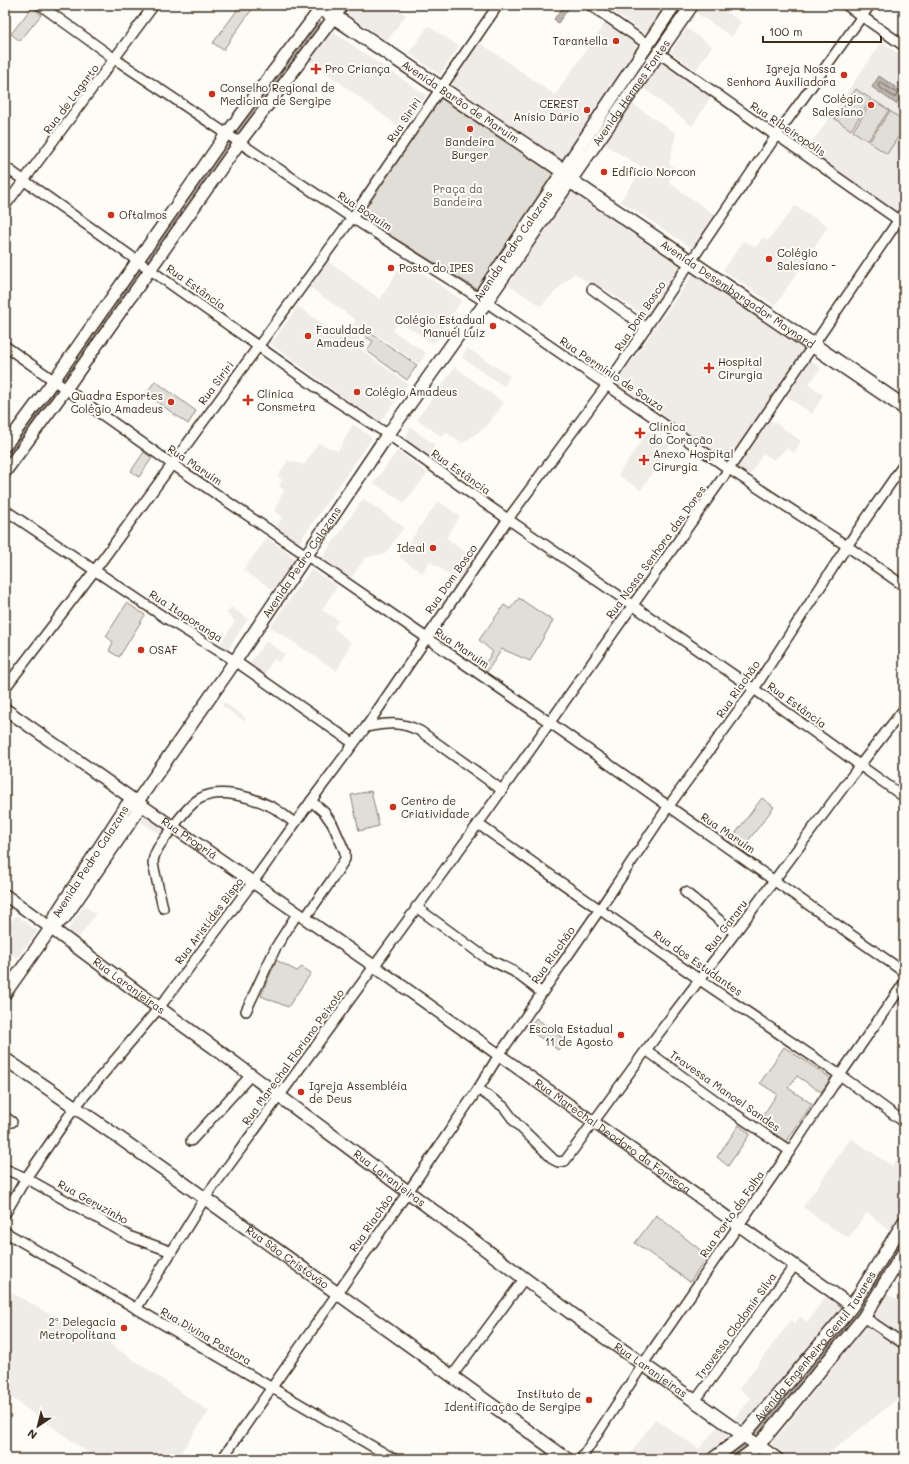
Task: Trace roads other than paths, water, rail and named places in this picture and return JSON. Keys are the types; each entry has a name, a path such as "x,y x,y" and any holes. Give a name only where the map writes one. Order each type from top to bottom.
{"main road":[{"name":"Avenida Hermes Fontes","path":"570,175 647,44 674,5"},
{"name":"Avenida Hermes Fontes","path":"570,175 692,5"},
{"name":"Avenida Barão de Maruim","path":"320,8 333,19 570,175"},
{"name":"Avenida Desembargador Maynard","path":"570,175 816,343 904,398"},
{"name":"Avenida Pedro Calazans","path":"5,993 51,928 57,913 127,805 137,802 467,323 472,308 482,300 570,175"},
{"name":"Avenida Desembargador Maynard","path":"816,343 904,407"},
{"name":"Rua Laranjeiras","path":"51,928 524,1279 776,1459"},
{"name":"Rua São Cristóvão","path":"5,1059 205,1198 567,1459"},
{"name":"Avenida Engenheiro Gentil Tavares","path":"741,1459 750,1441 852,1306 904,1222"},
{"name":"Avenida Engenheiro Gentil Tavares","path":"713,1459 750,1441 864,1317 904,1252"}],"street":[{"name":"Rua Boquim","path":"40,5 115,59 352,218 482,300"},
{"name":"Rua de Lagarto","path":"5,206 154,5"},
{"path":"5,472 60,385 233,138 333,19 343,5"},
{"name":"Rua Siriri","path":"5,688 95,570 352,218 498,5"},
{"path":"590,5 647,44"},
{"path":"846,5 904,46"},
{"name":"Rua Dom Bosco","path":"425,638 508,519 607,385 776,136 870,5"},
{"path":"5,446 60,385 233,138 320,8"},
{"name":"Rua Ribeiropólis","path":"659,52 776,136 902,219"},
{"name":"Rua Estância","path":"5,167 330,397 389,435 754,689 904,797"},
{"name":"Rua Nossa Senhora das Dores","path":"478,824 729,469 902,219"},
{"path":"592,289 646,328"},
{"name":"Rua Permínio de Souza","path":"482,300 729,469 847,546 904,586"},
{"name":"Rua Maruim","path":"5,346 172,464 549,722 904,972"},
{"name":"Rua Riachão","path":"222,1459 408,1192 478,1089 498,1055 600,909 668,807 754,689 847,546 904,464"},
{"name":"Rua Itaporanga","path":"5,510 168,619 235,661 354,743"},
{"name":"Rua Aristídes Bispo","path":"5,1214 26,1178 75,1107 158,1008 253,882 366,727 425,638"},
{"name":"Rua Propriá","path":"5,709 374,966"},
{"name":"Rua Gararu","path":"478,1089 504,1107 515,1122 554,1160 562,1162 568,1158 646,1050 775,880 860,764 904,709"},
{"path":"366,727 387,723 409,726 420,731 502,790"},
{"path":"163,908 153,858 155,852 184,813 199,798 211,794 228,793 272,807 295,823"},
{"path":"246,1011 276,947 331,881 345,859 345,852 333,825 324,812 311,801"},
{"name":"Rua Marechal Floriano Peixoto","path":"136,1309 205,1198 478,824"},
{"name":"Rua dos Estudantes","path":"478,824 700,980 840,1075 904,1122"},
{"path":"685,892 735,933"},
{"name":"Rua Laranjeiras","path":"5,895 51,928"},
{"path":"416,907 486,958 513,971 542,993"},
{"name":"Rua Marechal Deodoro da Fonseca","path":"374,966 739,1224 852,1306"},
{"name":"Rua Porto da Folha","path":"581,1459 642,1364 790,1151 840,1075 904,983"},
{"name":"Travessa Manoel Sandes","path":"646,1050 722,1105 790,1151"},
{"path":"191,1142 251,1075"},
{"name":"Rua Geruzinho","path":"5,1169 26,1178 131,1237 172,1252"},
{"name":"Rua Divina Pastora","path":"5,1232 394,1459"},
{"name":"Travessa Clodomir Silva","path":"696,1401 795,1264"},
{"path":"452,1376 524,1279"},
{"path":"864,1317 904,1344"}],"water":[{"path":"564,6 568,9 558,23 554,19"},
{"path":"879,76 904,93 896,104 872,87"}],"waterway":[{"path":"5,459 46,405 318,24"},
{"path":"725,1459 755,1437 857,1314 904,1235"}],"place":[{"name":"Tarantella","path":"616,41"},
{"name":"Pro Criança","path":"316,69"},
{"name":"Igreja Nossa Senhora Auxiliadora","path":"844,75"},
{"name":"Conselho Regional de Medicina de Sergipe","path":"212,94"},
{"name":"Colégio Salesiano","path":"871,105"},
{"name":"CEREST Anísio Dário","path":"587,110"},
{"name":"Bandeira Burger","path":"470,129"},
{"name":"Edifício Norcon","path":"604,172"},
{"name":"Oftalmos","path":"111,215"},
{"name":"Colégio Salesiano -","path":"769,259"},
{"name":"Posto do IPES","path":"391,268"},
{"name":"Colégio Estadual Manuel Luiz","path":"493,326"},
{"name":"Faculdade Amadeus","path":"308,336"},
{"name":"Hospital Cirurgia","path":"709,368"},
{"name":"Colégio Amadeus","path":"357,392"},
{"name":"Clínica Consmetra","path":"248,400"},
{"name":"Quadra Esportes Colégio Amadeus","path":"171,402"},
{"name":"Clínica do Coração","path":"640,433"},
{"name":"Anexo Hospital Cirurgia","path":"644,460"},
{"name":"Ideal","path":"433,548"},
{"name":"OSAF","path":"141,650"},
{"name":"Centro de Criatividade","path":"393,807"},
{"name":"Escola Estadual 11 de Agosto","path":"621,1035"},
{"name":"Igreja Assembléia de Deus","path":"301,1092"},
{"name":"2ª Delegacia Metropolitana","path":"124,1328"},
{"name":"Instituto de Identificação de Sergipe","path":"589,1400"}],"park label":[{"name":"Praça da Bandeira","path":"458,195"}]}
